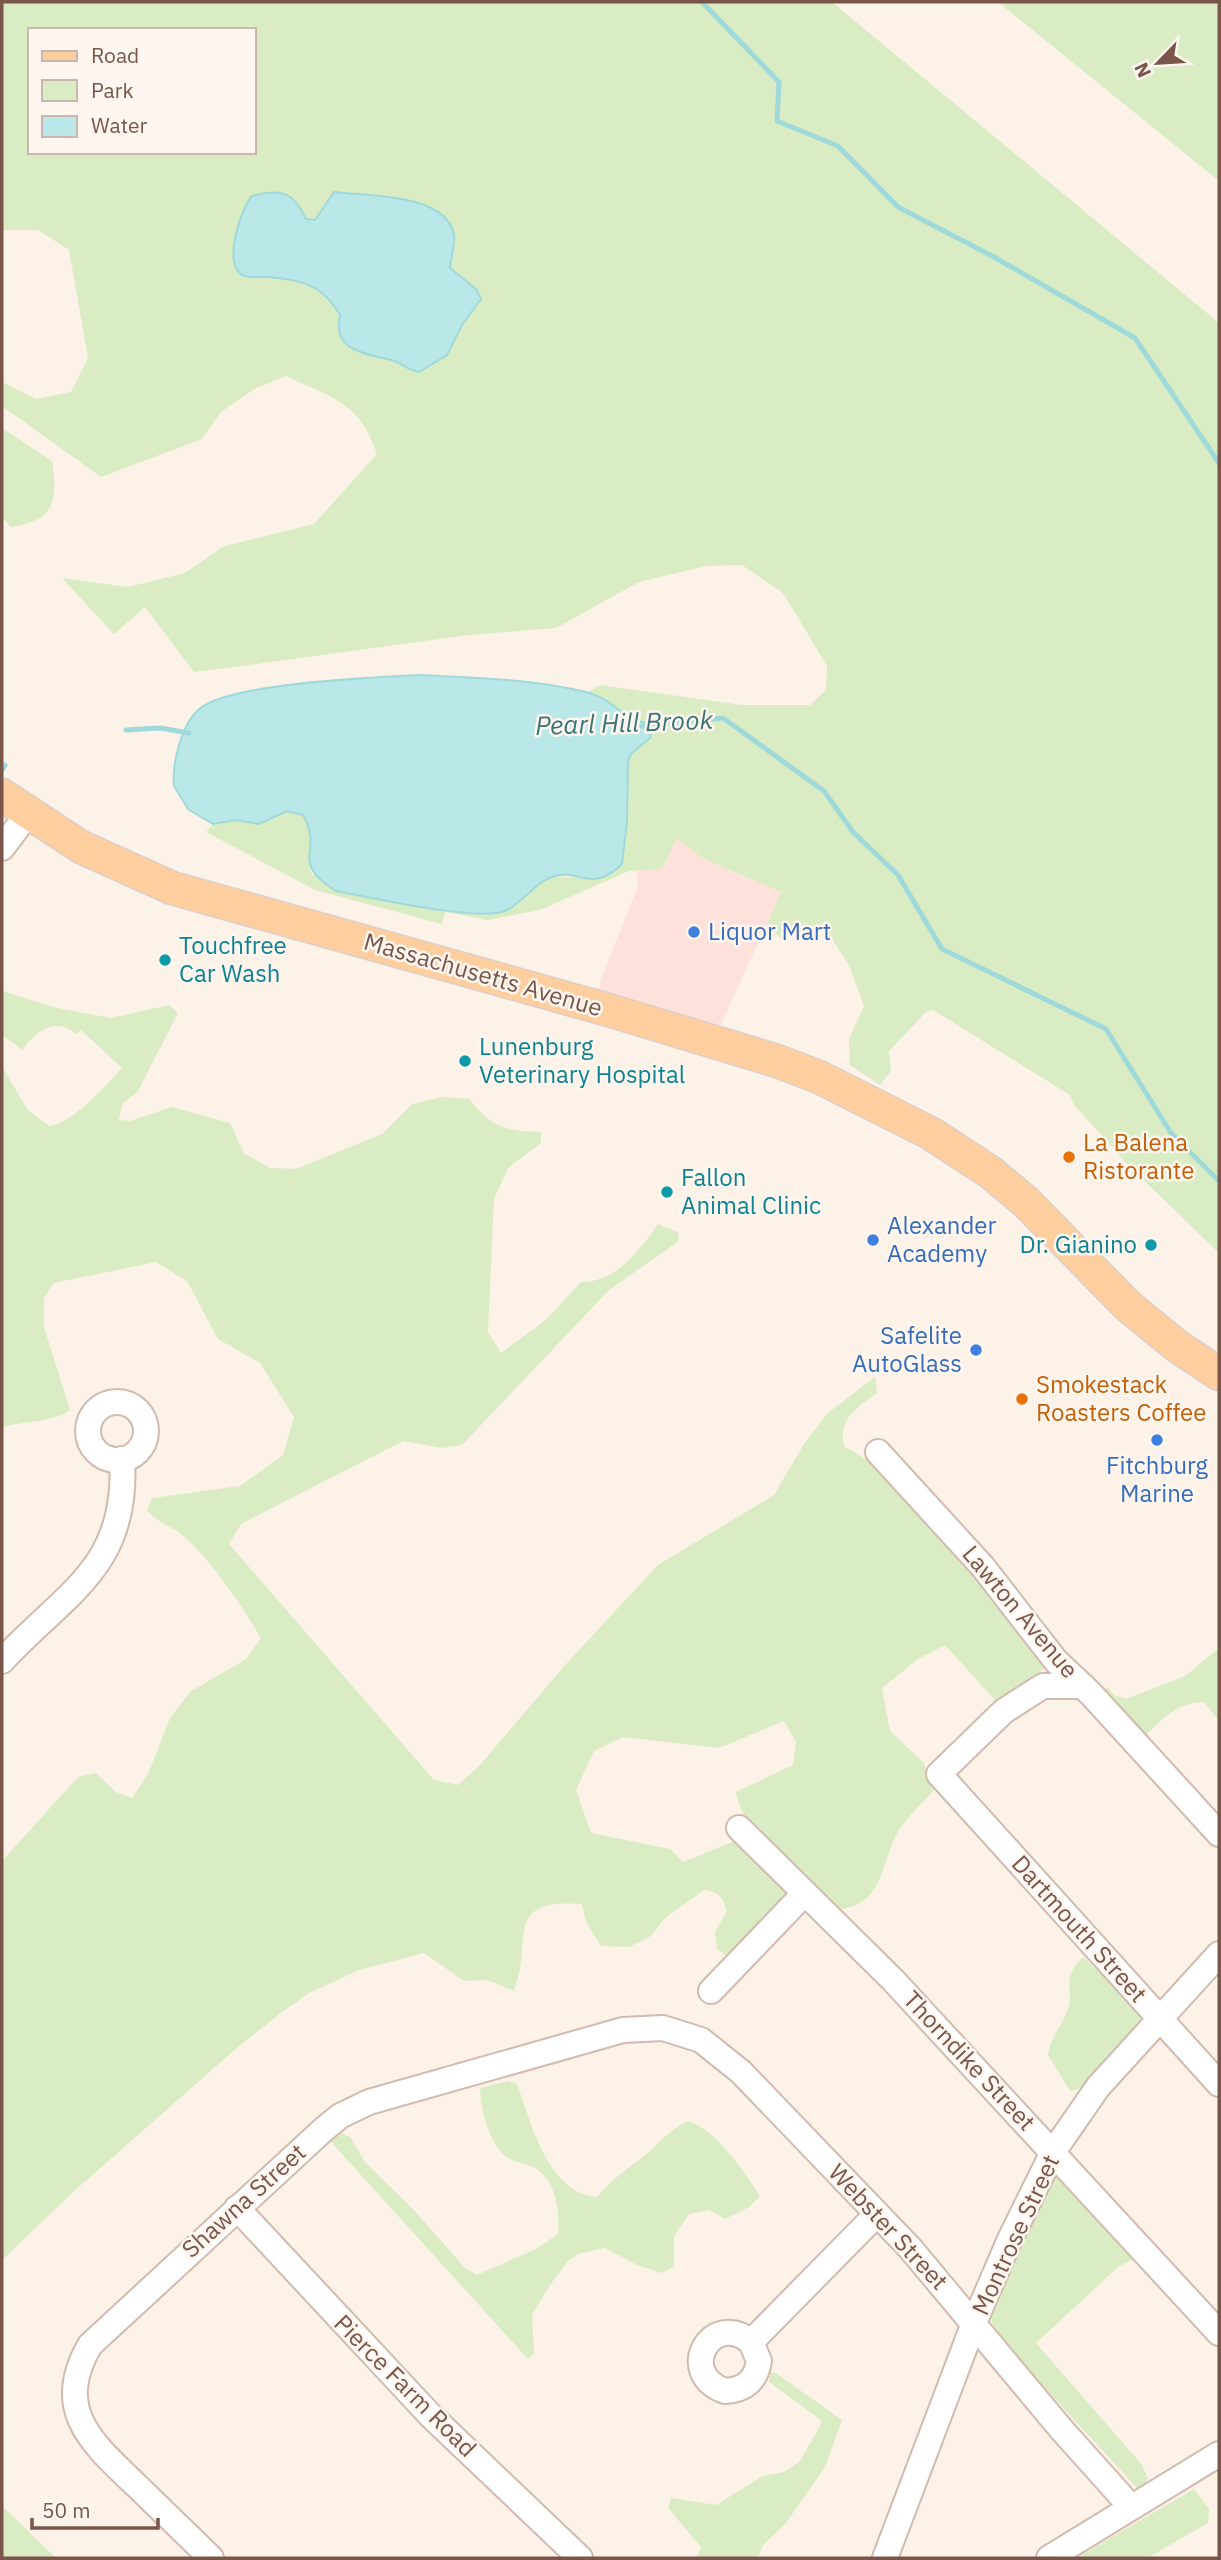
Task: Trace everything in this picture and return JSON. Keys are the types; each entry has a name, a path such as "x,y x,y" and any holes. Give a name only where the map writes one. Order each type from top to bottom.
{"main road":[{"name":"Massachusetts Avenue","path":"11,802 111,862 172,888 604,1009 777,1061 819,1077 930,1133 990,1171 1026,1202 1128,1306 1177,1346 1219,1374"}],"street":[{"path":"2,848 11,802"},
{"name":"Lawton Avenue","path":"878,1451 983,1567 1056,1661 1083,1686 1219,1834"},
{"path":"2,1661 87,1578 107,1551 120,1508 122,1460"},
{"name":"Dartmouth Street","path":"1083,1686 1043,1686 1004,1711 939,1774 1219,2084"},
{"name":"Thorndike Street","path":"739,1828 893,1980 1219,2333"},
{"path":"712,1991 804,1894"},
{"name":"Montrose Street","path":"884,2558 974,2323 1010,2239 1053,2152 1098,2087 1219,1954"},
{"name":"Shawna Street","path":"211,2558 89,2438 77,2412 74,2385 83,2357 100,2333 331,2122 359,2106 622,2030 663,2028 680,2033"},
{"name":"Webster Street","path":"680,2033 701,2040 741,2072 877,2214 1131,2507"},
{"name":"Pierce Farm Road","path":"237,2208 430,2415 578,2558"},
{"path":"751,2342 877,2214"},
{"path":"1049,2558 1219,2454"}],"shaded area":[{"path":"676,837 702,858 781,892 720,1027 598,994 601,979 638,886 637,870 662,869"}],"green space":[{"path":"2,2 832,2 1219,323 1219,1253 1130,1167 1074,1105 1070,1095 933,1010 926,1012 889,1051 891,1071 880,1085 850,1065 849,1039 864,1006 849,965 823,925 799,931 784,940 766,926 781,892 702,858 677,838 662,869 629,871 540,910 487,920 445,912 442,924 315,890 206,832 213,824 236,820 259,824 287,811 303,815 311,833 309,868 312,874 336,891 486,915 517,905 540,883 555,876 595,880 622,864 627,821 628,761 631,754 650,738 647,723 631,718 587,692 600,685 742,705 810,705 826,690 827,666 783,593 742,565 706,566 639,582 556,628 469,635 194,672 145,607 114,634 62,578 128,587 185,573 224,546 314,524 377,454 362,423 342,403 286,376 256,388 221,412 202,439 101,477 2,406 2,382 36,399 71,392 88,358 69,250 38,230 2,230"},
{"path":"998,2 1219,2 1219,181"},
{"path":"2,428 52,461 54,475 53,498 45,514 37,520 11,527 2,517"},
{"path":"2,991 57,1008 111,1018 169,1005 178,1013 138,1091 122,1104 119,1120 130,1121 172,1107 230,1123 244,1153 270,1168 296,1169 382,1134 412,1104 442,1097 469,1099 485,1116 500,1126 541,1132 541,1143 508,1168 494,1199 488,1332 501,1353 546,1320 581,1282 605,1277 626,1263 658,1224 678,1232 679,1241 609,1290 462,1445 442,1448 403,1441 241,1524 229,1544 434,1780 458,1785 480,1765 566,1664 658,1565 774,1495 804,1444 828,1413 875,1377 877,1393 856,1409 847,1421 843,1436 844,1446 877,1466 1040,1655 1044,1666 1039,1677 995,1700 945,1645 918,1659 882,1688 890,1731 924,1763 934,1790 898,1831 882,1874 871,1894 852,1907 837,1910 762,1841 750,1825 736,1792 793,1765 796,1742 784,1721 719,1748 623,1737 594,1751 576,1790 591,1833 670,1849 683,1862 740,1839 794,1896 739,1954 727,1957 717,1949 715,1932 727,1911 720,1896 704,1890 665,1918 651,1936 629,1947 601,1946 586,1922 582,1904 557,1904 540,1908 530,1916 525,1926 514,1991 487,1980 464,1981 424,1953 359,1970 309,1993 239,2046 72,2193 2,2260 2,1861 78,1777 96,1773 116,1792 132,1798 149,1772 170,1718 190,1692 246,1659 261,1638 226,1585 197,1549 147,1510 152,1498 240,1486 283,1455 294,1417 260,1363 218,1339 187,1281 156,1262 54,1283 44,1298 44,1327 70,1410 46,1420 2,1427 2,1067 28,1110 49,1126 78,1111 122,1068 81,1030 76,1034 62,1026 54,1026 40,1032 23,1050 2,1035"},
{"path":"1218,1649 1219,1721 1204,1702 1195,1703 1178,1708 1144,1737 1096,1694 1108,1687 1114,1695 1126,1699 1185,1676"},
{"path":"1083,1957 1139,2009 1143,2020 1082,2088 1070,2091 1048,2055 1069,2005 1071,1973"},
{"path":"508,2081 517,2084 536,2136 554,2170 580,2193 597,2197 670,2133 688,2121 719,2142 760,2196 749,2207 725,2219 709,2210 689,2214 674,2236 674,2267 662,2273 637,2265 605,2248 578,2254 568,2261 532,2315 534,2354 528,2359 331,2142 332,2137 341,2133 350,2137 365,2162 413,2209 465,2268 477,2275 536,2249 558,2234 557,2204 545,2176 503,2154 486,2123 480,2088"},
{"path":"1059,2173 1135,2258 1118,2267 1036,2343 1142,2465 1148,2479 1144,2487 1137,2488 1010,2350 992,2323 989,2305 1052,2176"},
{"path":"770,2372 777,2374 842,2420 825,2467 786,2523 764,2544 757,2558 697,2558 701,2547 668,2508 671,2498 716,2505 763,2476 784,2472 800,2461 820,2426 821,2420 769,2382"},
{"path":"1194,2489 1209,2509 1208,2523 1147,2558 1076,2558"},
{"path":"2,2506 56,2558 2,2558"}],"water":[{"path":"271,192 285,194 296,203 306,219 315,220 334,192 404,199 437,211 448,221 454,235 450,268 476,289 481,299 462,325 447,355 419,372 394,361 363,353 346,344 339,328 340,315 318,290 289,279 246,277 237,270 234,261 235,237 243,212 252,196"},
{"path":"420,675 545,684 586,692 602,698 638,721 647,723 651,730 650,738 631,754 628,761 627,821 622,864 601,878 569,875 552,877 505,911 491,914 423,907 336,891 321,880 310,864 311,839 303,815 287,811 259,824 236,820 213,824 188,809 174,786 176,756 182,735 198,710 214,701 239,693 303,683"}],"waterway":[{"path":"702,2 779,82 777,121 838,146 898,207 994,257 1135,338 1219,463"},
{"name":"Pearl Hill Brook","path":"642,726 723,718 824,791 853,832 898,875 942,949 1106,1029 1171,1133 1219,1181"},
{"name":"Pearl Hill Brook","path":"126,730 160,728 189,733"},
{"name":"Pearl Hill Brook","path":"2,770 5,765"}],"place":[{"name":"Liquor Mart","path":"694,932"},
{"name":"Touchfree Car Wash","path":"165,960"},
{"name":"Lunenburg Veterinary Hospital","path":"465,1061"},
{"name":"La Balena Ristorante","path":"1069,1157"},
{"name":"Fallon Animal Clinic","path":"667,1192"},
{"name":"Alexander Academy","path":"873,1240"},
{"name":"Dr. Gianino","path":"1151,1245"},
{"name":"Safelite AutoGlass","path":"976,1350"},
{"name":"Smokestack Roasters Coffee","path":"1022,1399"},
{"name":"Fitchburg Marine","path":"1157,1440"}]}
